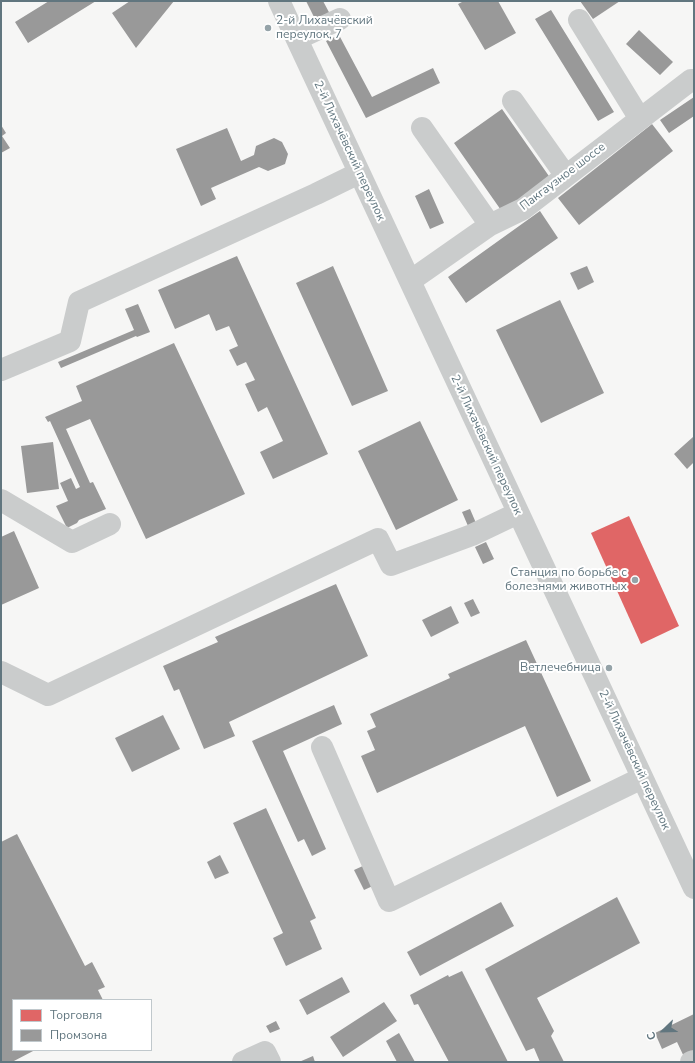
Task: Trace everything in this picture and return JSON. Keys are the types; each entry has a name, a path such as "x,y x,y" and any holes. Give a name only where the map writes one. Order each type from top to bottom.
{"street":[{"name":"2-й Лихачёвский переулок","path":"279,1 694,888"},
{"path":"297,40 340,19"},
{"path":"579,20 640,119"},
{"name":"Пакгаузное шоссе","path":"410,281 490,225 522,209 691,80"},
{"path":"513,101 566,176"},
{"path":"422,128 490,225"},
{"path":"1,370 70,341 79,302 359,173"},
{"path":"1,500 72,542 110,524"},
{"path":"1,672 48,695 378,539 391,565 472,535 518,513"},
{"path":"322,747 389,901 642,778"},
{"path":"243,1062 265,1052 270,1062"}],"building: Торговля":[{"name":"Станция по борьбе с болезнями животных","path":"629,516 679,626 641,644 591,533"}],"building: Промзона":[{"path":"49,1 96,1 28,43 15,22"},
{"path":"130,1 174,1 136,48 112,13"},
{"path":"306,1 323,1 331,16 317,23"},
{"path":"464,1 498,1 516,33 485,50 458,4"},
{"path":"580,1 620,1 593,19"},
{"path":"551,10 614,112 598,121 535,19"},
{"path":"639,30 673,62 660,75 626,44"},
{"path":"339,35 372,97 433,68 440,83 366,118 326,41"},
{"path":"694,97 694,116 669,133 660,120"},
{"path":"502,109 551,179 503,213 454,143"},
{"path":"652,124 673,151 579,225 558,198"},
{"path":"1,125 6,133 2,136 10,148 1,153"},
{"path":"227,128 241,161 254,155 256,146 274,138 282,142 288,154 285,164 268,171 259,167 211,188 216,199 201,206 176,149"},
{"path":"429,189 444,223 430,229 415,196"},
{"path":"540,211 558,238 466,303 448,277"},
{"path":"237,256 328,454 273,479 260,452 283,441 267,407 258,412 245,384 255,380 246,362 237,366 229,350 238,346 229,326 216,331 209,314 175,329 158,290"},
{"path":"333,266 388,391 352,406 296,283"},
{"path":"587,266 594,282 578,290 570,273"},
{"path":"560,300 604,393 541,423 496,330"},
{"path":"138,304 150,332 137,337 136,336 61,368 58,362 134,330 125,309"},
{"path":"174,343 245,494 146,539 90,419 66,429 90,483 93,482 106,509 79,520 77,523 67,528 56,506 68,501 60,483 71,478 76,489 80,487 50,421 48,422 45,417 82,401 76,386"},
{"path":"420,421 458,500 396,530 358,451"},
{"path":"693,437 694,462 687,469 674,454"},
{"path":"53,442 59,489 27,493 21,446"},
{"path":"470,509 476,523 468,526 462,512"},
{"path":"14,531 39,588 1,605 1,537"},
{"path":"486,542 494,559 483,564 475,547"},
{"path":"336,584 368,656 229,722 235,736 204,749 179,689 174,691 163,666 218,642 215,637"},
{"path":"473,599 480,613 471,617 464,603"},
{"path":"451,606 459,623 431,637 422,620"},
{"path":"526,640 591,781 557,797 525,726 377,793 361,756 375,750 367,731 376,727 370,714 450,678 448,674"},
{"path":"334,705 342,724 283,751 326,849 312,856 304,839 298,842 252,741"},
{"path":"163,715 180,749 132,772 115,738"},
{"path":"266,808 316,918 310,921 322,949 286,966 273,938 283,933 233,823"},
{"path":"17,834 85,966 92,962 105,987 98,990 102,999 12,999 12,1051 33,1051 12,1062 1,1062 1,842"},
{"path":"220,855 229,873 215,879 207,862"},
{"path":"365,865 375,885 364,890 354,870"},
{"path":"617,897 640,943 537,998 554,1031 551,1036 564,1062 540,1062 534,1048 526,1051 485,969"},
{"path":"501,902 514,926 420,976 407,952"},
{"path":"462,971 508,1062 449,1062 418,1004 414,1005 410,995 448,975 449,977"},
{"path":"342,977 350,992 307,1015 299,1000"},
{"path":"384,1002 397,1021 343,1057 330,1037"},
{"path":"694,1014 694,1057 686,1061 677,1042 662,1049 655,1033"},
{"path":"276,1021 280,1029 270,1033 266,1026"},
{"path":"399,1033 415,1062 397,1062 386,1041"},
{"path":"313,1056 315,1062 299,1062"}],"place":[{"name":"2-й Лихачёвский переулок, 7","path":"268,28"},
{"name":"Станция по борьбе с болезнями животных","path":"635,580"},
{"name":"Ветлечебница","path":"609,668"}]}
